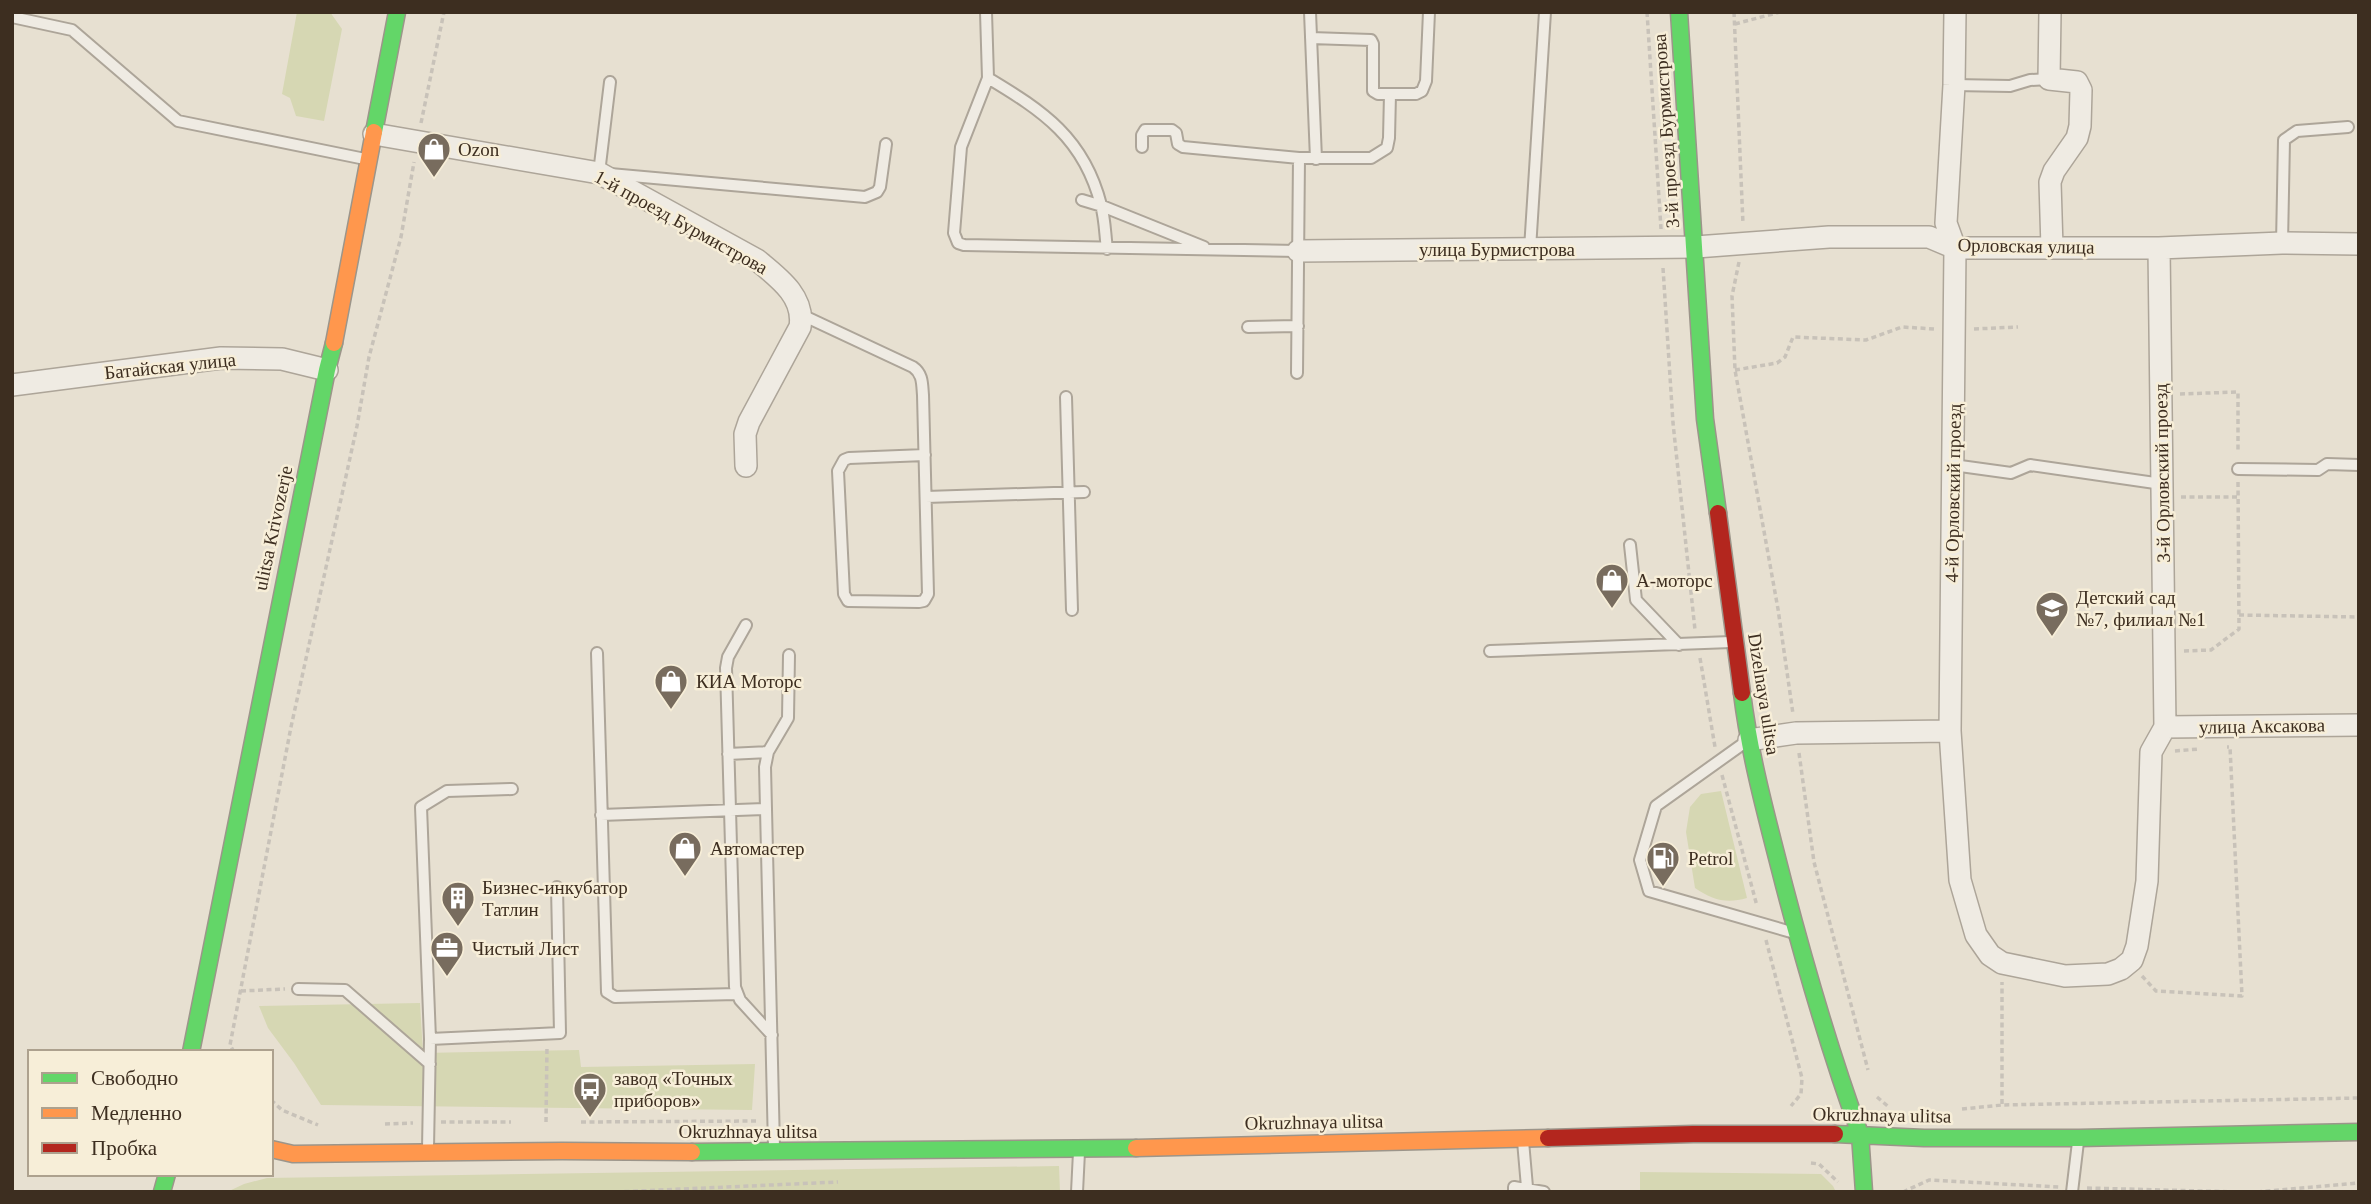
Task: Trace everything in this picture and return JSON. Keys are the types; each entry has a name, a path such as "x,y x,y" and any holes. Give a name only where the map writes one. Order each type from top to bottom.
{"main road":[{"name":"ulitsa Krivozerje","path":"191,1050 333,350 397,12"},
{"name":"3-й проезд Бурмистрова","path":"1679,12 1696,247"},
{"name":"Dizelnaya ulitsa","path":"1696,247 1705,419 1749,740 1797,933 1835,1066 1860,1134 1864,1192"},
{"name":"Okruzhnaya ulitsa","path":"273,1149 293,1154 562,1151 774,1153 1079,1149 1693,1134 2079,1138 2359,1132"}],"street":[{"name":"4-й Орловский проезд","path":"1955,12 1954,85 1946,223 1955,248 1950,731 1960,880 1976,935 1990,955 2002,963"},
{"path":"2050,12 2049,79 2073,80 2081,90 2077,138 2054,171 2050,183 2052,248"},
{"name":"1-й проезд Бурмистрова","path":"374,134 599,173 757,260 793,293 802,315"},
{"name":"Орловская улица","path":"1696,247 1829,237 1929,237 1955,248 2359,244"},
{"name":"улица Бурмистрова","path":"1298,251 1696,247"},
{"name":"3-й Орловский проезд","path":"2158,248 2165,727"},
{"path":"746,466 745,434 749,422 800,327 802,315"},
{"name":"Батайская улица","path":"12,385 220,358 282,359 327,370"},
{"name":"улица Аксакова","path":"2165,727 2359,725"},
{"path":"2002,963 2065,976 2109,974 2121,968 2134,953 2147,881 2151,752 2165,727"},
{"path":"1749,740 1796,733 1950,731"}],"lane":[{"path":"986,12 988,78 961,147 954,233 955,238 964,245 1298,251"},
{"path":"1310,12 1317,159"},
{"path":"1311,38 1371,40 1372,89 1378,94 1416,94 1424,87 1429,12"},
{"path":"1531,249 1545,12"},
{"path":"12,17 67,28 77,33 178,121 370,160"},
{"path":"988,78 1042,112 1070,141 1084,161 1102,206 1107,248"},
{"path":"1954,85 2010,86 2030,80 2049,79"},
{"path":"610,82 599,173 865,197 877,192 880,187 886,144"},
{"path":"1142,147 1145,130 1172,130 1176,133 1178,144 1183,147 1299,159 1371,159 1387,148 1390,94"},
{"path":"2282,243 2284,140 2297,131 2348,127"},
{"path":"1297,373 1299,159"},
{"path":"1082,200 1212,250"},
{"path":"802,315 918,370 921,376 923,396 925,455 929,594 919,602 849,601 844,594 838,471 840,464 849,458 925,455"},
{"path":"1248,327 1298,326"},
{"path":"1066,397 1072,610"},
{"path":"1953,464 2011,473 2030,465 2162,491"},
{"path":"2238,469 2318,470 2327,464 2359,465"},
{"path":"926,497 1084,492"},
{"path":"1630,545 1636,600 1679,645"},
{"path":"746,625 727,662 736,994 772,1035"},
{"path":"1490,652 1734,642"},
{"path":"597,653 607,992 615,997 736,994"},
{"path":"774,1153 765,767 768,752 788,718 789,655"},
{"path":"1749,740 1656,806 1640,860 1649,891 1797,933"},
{"path":"728,754 768,752"},
{"path":"428,1154 430,1039 421,807 447,791 512,789"},
{"path":"601,815 766,808"},
{"path":"430,1039 560,1033 557,887"},
{"path":"298,989 345,990 430,1064"},
{"path":"2072,1190 2079,1138"},
{"path":"1522,1139 1527,1187"},
{"path":"1077,1192 1079,1149"},
{"path":"1514,1192 1514,1187 1545,1192"}],"path":[{"path":"233,1050 230,1045 291,727 357,426 369,357 401,237 444,12"},
{"path":"1647,12 1673,424 1698,645 1718,762 1802,1078 1801,1094 1787,1111"},
{"path":"1734,12 1744,243 1732,296 1735,370 1779,609 1814,862 1871,1082"},
{"path":"1735,24 1780,12"},
{"path":"1735,370 1777,363 1785,357 1793,337 1866,340 1902,327 2018,327"},
{"path":"2161,394 2238,392 2239,629 2211,650 2164,652"},
{"path":"2162,491 2238,497"},
{"path":"2239,615 2359,617"},
{"path":"2134,953 2144,980 2156,992 2242,996 2230,747 2217,748"},
{"path":"2151,752 2204,749"},
{"path":"2001,1137 2002,963"},
{"path":"241,991 298,989"},
{"path":"546,1122 547,1034"},
{"path":"1875,1095 1893,1111"},
{"path":"1961,1109 2002,1105 2359,1098"},
{"path":"273,1102 282,1110 319,1125"},
{"path":"572,1122 773,1121"},
{"path":"374,1124 520,1122"},
{"path":"1819,1164 1838,1182 1841,1190"},
{"path":"1903,1192 1928,1180 2072,1190 2239,1192"},
{"path":"2257,1192 2359,1183"}],"green space":[{"path":"297,12 330,12 342,29 324,121 296,116 290,98 282,94"},
{"path":"1721,791 1747,898 1733,901 1720,900 1695,888 1686,832 1690,807 1701,794"},
{"path":"420,1003 423,1053 579,1050 581,1067 755,1064 752,1110 321,1105 268,1028 259,1006"},
{"path":"1059,1166 1060,1192 227,1192 267,1178"},
{"path":"1640,1172 1821,1174 1836,1192 1640,1192"}],"traffic: fast":[{"path":"374,132 397,12"},
{"path":"1679,12 1705,419 1718,513"},
{"path":"191,1050 334,343"},
{"path":"1742,693 1760,790 1792,916 1860,1134"},
{"path":"1835,1134 1924,1138 2079,1138 2359,1132"},
{"path":"1860,1134 1864,1192"},
{"path":"692,1152 1136,1148"},
{"path":"162,1192 166,1176"}],"traffic: slow":[{"path":"334,343 374,132"},
{"path":"1136,1148 1548,1138"},
{"path":"273,1149 293,1154 692,1152"}],"traffic: jam":[{"path":"1718,513 1742,693"},
{"path":"1548,1138 1835,1134"}],"place":[{"name":"Ozon","path":"434,179"},
{"name":"А-моторс","path":"1612,610"},
{"name":"Детский сад №7, филиал №1","path":"2052,638"},
{"name":"КИА Моторс","path":"671,711"},
{"name":"Автомастер","path":"685,878"},
{"name":"Petrol","path":"1663,888"},
{"name":"Бизнес-инкубатор Татлин","path":"458,928"},
{"name":"Чистый Лист","path":"447,978"},
{"name":"завод «Точных приборов»","path":"590,1119"}]}
